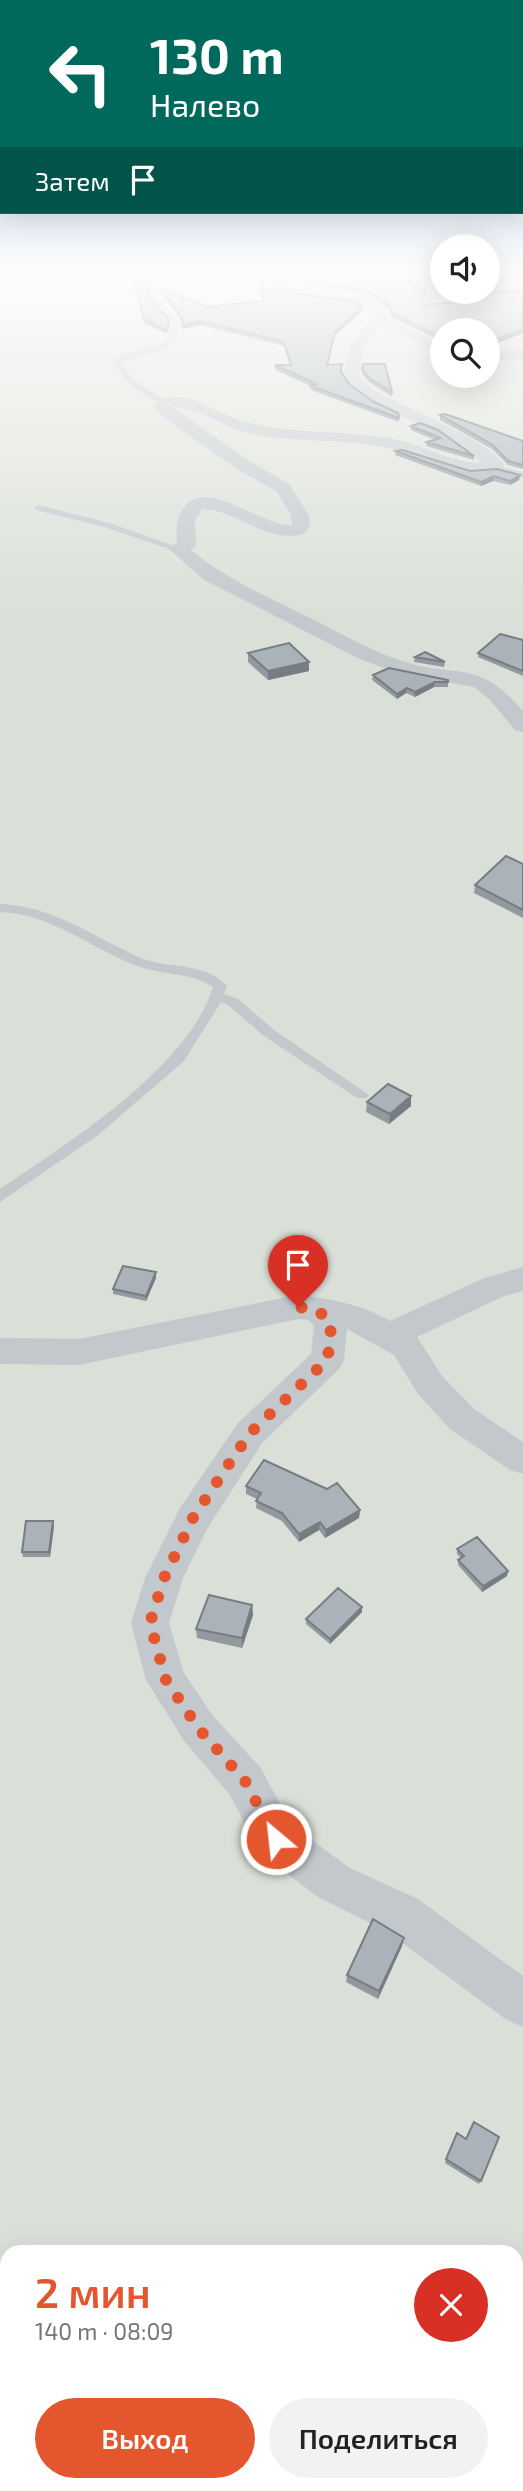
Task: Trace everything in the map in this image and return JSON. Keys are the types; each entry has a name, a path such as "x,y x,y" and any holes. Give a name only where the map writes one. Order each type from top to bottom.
{"street":[{"path":"178,548 187,545 184,520 189,510 198,503 222,504 276,530 292,531 301,526 300,515 283,488 245,466 170,415 162,406 167,403 187,405 244,427 396,444 467,467 492,467 495,462 456,435 374,396 359,385"},
{"path":"178,548 211,576 367,656 397,667 481,683 497,694 523,724"},
{"path":"388,1336 495,1286 523,1279"},
{"path":"0,1351 79,1352 298,1307 316,1309 364,1321 406,1346 430,1385 461,1419 523,1460"},
{"path":"316,1309 330,1321 331,1339 327,1360 250,1433 193,1518 164,1578 150,1623 166,1680 199,1729 245,1781 276,1839 333,1882 402,1915 523,2004"}],"lane":[{"path":"137,385 146,395 167,403"},
{"path":"492,467 523,475"},
{"path":"38,508 107,525 178,548"},
{"path":"0,908 24,909 49,917 141,963 204,975 220,986 205,1020 179,1058 92,1133 0,1197"},
{"path":"217,996 233,1002 269,1033 362,1094"}],"shaded area":[{"path":"0,385 430,385 430,388 500,388 500,385 523,385 523,2245 0,2245"}],"building":[{"path":"351,385 374,402 398,413 399,418 311,386"},
{"path":"381,385 390,385 392,392"},
{"path":"445,414 523,441 523,465 508,461 493,445 440,415"},
{"path":"420,423 438,430 474,456 427,442 441,438 411,426"},
{"path":"402,450 470,471 497,469 520,475 510,481 494,476 481,482 396,451"},
{"path":"500,634 523,640 523,671 478,653"},
{"path":"289,643 309,662 268,671 248,653"},
{"path":"425,652 445,662 415,657"},
{"path":"389,668 448,682 435,682 415,692 407,688 397,694 373,675"},
{"path":"506,856 523,864 523,910 475,885"},
{"path":"388,1084 411,1096 390,1114 367,1102"},
{"path":"123,1266 156,1272 146,1296 113,1289"},
{"path":"264,1460 327,1489 337,1483 360,1510 326,1530 320,1522 299,1534 282,1513 256,1501 261,1493 246,1486"},
{"path":"26,1521 53,1521 49,1552 22,1552"},
{"path":"477,1537 508,1571 483,1586 458,1560 464,1556 457,1549"},
{"path":"338,1588 362,1607 330,1639 306,1619"},
{"path":"209,1595 252,1605 242,1638 196,1629"},
{"path":"373,1919 404,1938 379,1991 347,1975"},
{"path":"474,2122 499,2137 481,2181 446,2159 457,2133 466,2139"}],"route":[{"path":"276,1839 245,1781 199,1729 166,1680 150,1623 164,1578 193,1518 229,1464 250,1433 327,1360 331,1339 330,1321 316,1309 298,1307"}]}
